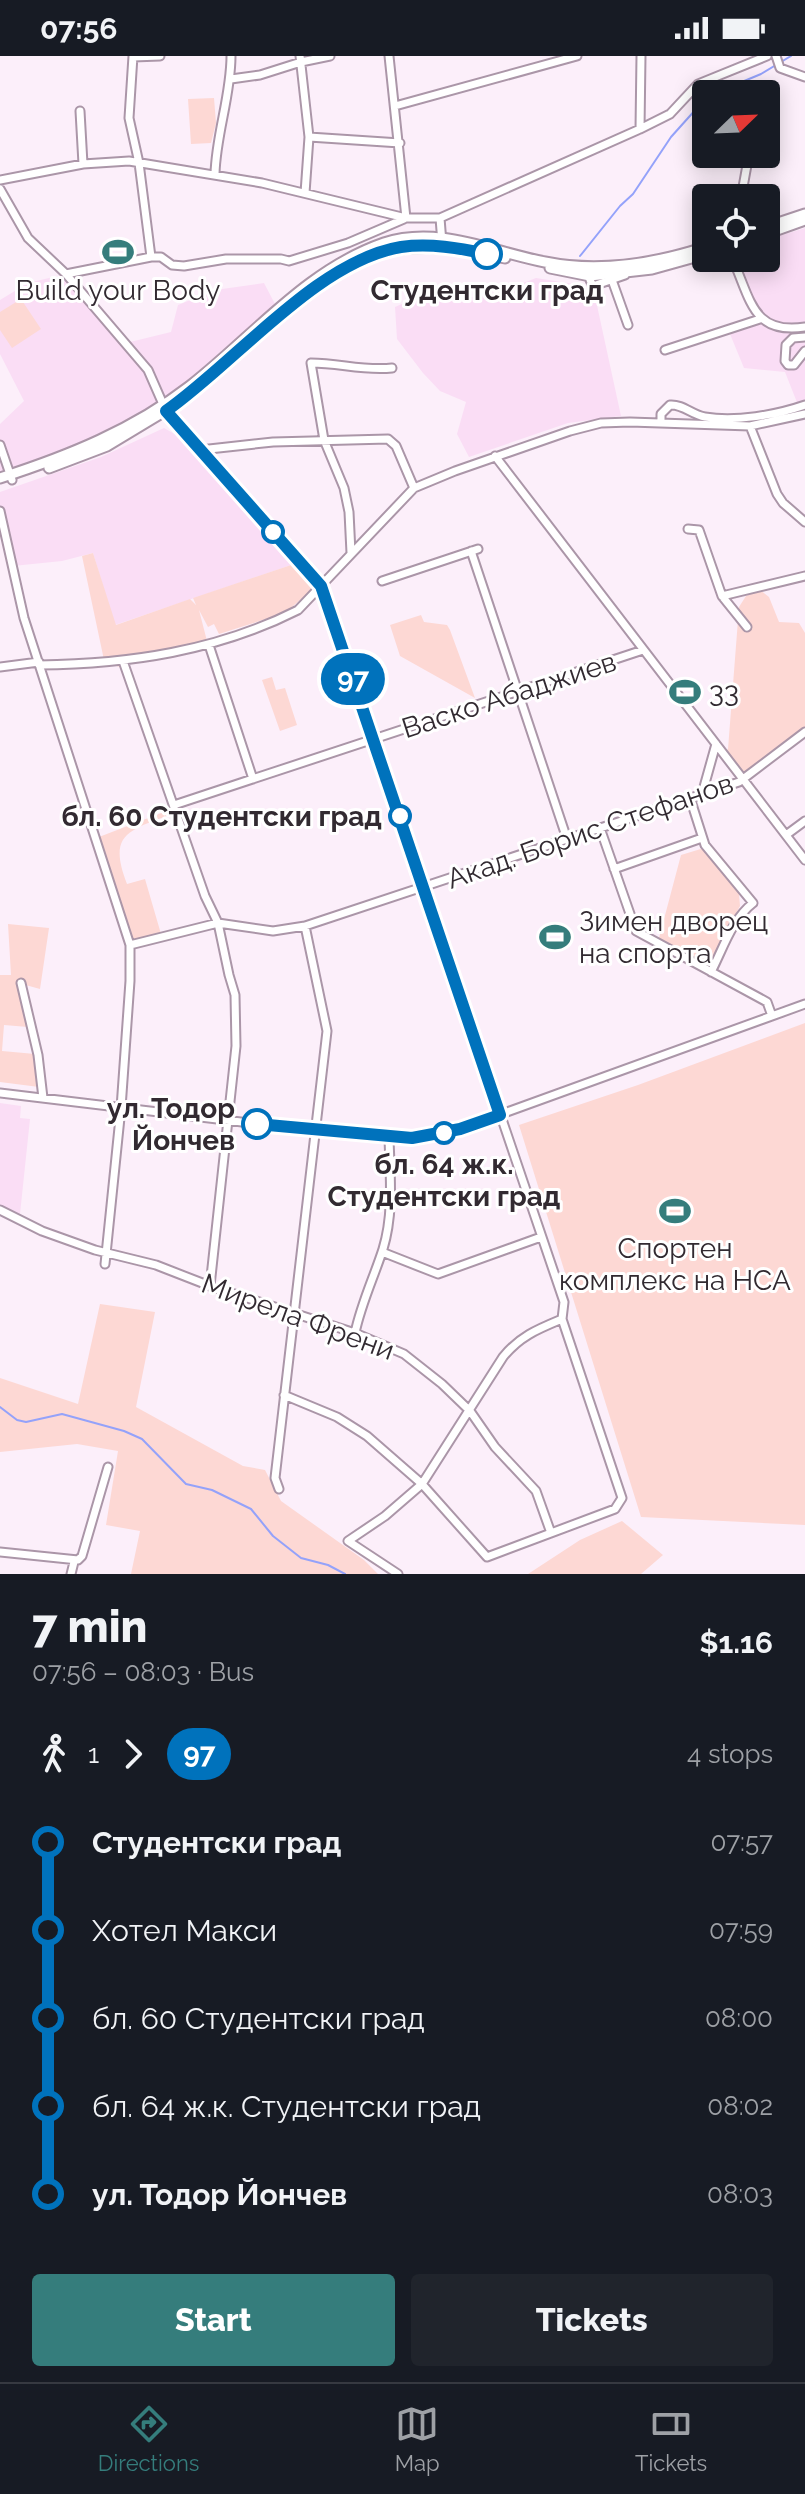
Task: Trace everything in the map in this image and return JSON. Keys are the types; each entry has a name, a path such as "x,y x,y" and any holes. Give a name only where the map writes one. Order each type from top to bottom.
{"main road":[{"path":"780,222 805,214"},
{"path":"780,229 805,220"},
{"path":"0,484 7,477 94,444 165,408 330,267 388,242 410,238 443,242 590,272 632,272 692,257"},
{"path":"590,272 657,261 692,251"}],"street":[{"path":"151,257 139,163 129,118 133,56 160,56"},
{"path":"215,174 218,130 231,79 231,56"},
{"path":"231,79 260,75 300,59 330,56"},
{"path":"389,56 406,218"},
{"path":"395,106 577,56"},
{"path":"640,129 641,56"},
{"path":"0,180 83,164 129,161 215,174 406,218 440,218 640,129 670,114 698,84 753,59 767,56"},
{"path":"300,59 309,137 305,193"},
{"path":"778,61 805,77"},
{"path":"80,111 83,164"},
{"path":"309,137 400,143"},
{"path":"0,189 28,238 69,279 148,370 165,408 321,586 564,1302 562,1319 622,1498 615,1509 487,1557 422,1484 367,1436 337,1417 284,1395"},
{"path":"69,279 151,257 161,257 172,265 184,266 226,259 289,261 348,243 406,218"},
{"path":"440,218 443,242"},
{"path":"590,272 593,286 632,272"},
{"path":"738,272 760,319 772,327 787,330 805,327"},
{"path":"612,280 628,325"},
{"path":"665,350 760,319"},
{"path":"805,337 793,338 786,345 786,363 794,365 805,351"},
{"path":"351,553 349,512 344,488 324,440 311,363 339,363 352,369 369,371 392,368"},
{"path":"661,422 661,414 670,405 681,406 697,415 734,418 805,405"},
{"path":"0,667 123,661 209,645 276,621 298,610 414,488 570,431 601,423 750,426 805,414"},
{"path":"750,426 777,494 805,521"},
{"path":"200,450 324,440 382,439 393,442 414,488"},
{"path":"0,445 7,477"},
{"path":"495,456 805,860"},
{"path":"0,511 24,618 130,945 121,1108 105,1264"},
{"path":"688,529 699,530 722,596 747,627"},
{"path":"382,581 475,550 567,839"},
{"path":"722,596 805,576"},
{"path":"209,645 253,779"},
{"name":"Васко Абаджиев","path":"174,805 643,650"},
{"path":"123,661 205,896 218,923 235,995 236,1046 210,1286"},
{"name":"Акад. Борис Стефанов","path":"130,945 218,923 273,931 305,926 743,779 805,732"},
{"path":"702,794 716,744"},
{"path":"690,798 702,838 753,903 732,930 711,972"},
{"path":"786,835 805,821"},
{"path":"600,828 636,931 767,1002 772,1016"},
{"path":"614,869 702,838"},
{"path":"279,1489 275,1478 327,1031 305,926"},
{"path":"21,983 38,1055 43,1098"},
{"path":"0,1093 317,1131 412,1138 434,1136 805,1004"},
{"path":"355,1333 391,1214 389,1137"},
{"name":"Мирела Френи","path":"0,1210 42,1231 156,1265 210,1286 355,1333 404,1354 470,1411 495,1447 536,1491 551,1533"},
{"path":"382,1252 438,1274 541,1237"},
{"path":"398,1574 348,1541 385,1516 422,1484 515,1343 530,1332 562,1319"},
{"path":"71,1574 108,1467"},
{"path":"0,1552 78,1559"}],"shaded area":[{"path":"214,98 216,123 211,143 191,144 188,99"},
{"path":"805,228 805,409 800,410 785,372 744,368 730,334 758,323 732,272 780,272 780,236"},
{"path":"66,274 126,343 171,332 178,305 215,290 264,283 275,304 171,395 141,415 68,449 0,472 0,424 24,401 0,354 0,300 28,283"},
{"path":"536,278 593,287 621,416 568,423 469,457 457,434 466,402 440,391 397,339 395,307 411,300 490,296"},
{"path":"21,299 41,329 12,348 0,330 0,312"},
{"path":"164,428 178,436 294,564 115,625 93,553 62,561 13,566 0,525 0,492 101,457"},
{"path":"93,553 116,625 190,599 196,605 193,598 294,564 314,588 285,613 219,634 214,624 208,627 199,610 207,641 119,667 104,660 82,556"},
{"path":"760,590 769,597 779,622 799,623 805,633 805,727 746,773 737,772 723,754 728,749 739,607 746,596"},
{"path":"421,615 424,622 447,625 475,698 400,656 390,625"},
{"path":"272,677 276,690 285,688 297,725 280,731 262,680"},
{"path":"169,810 169,815 132,831 121,845 122,868 127,884 145,879 161,934 133,941 99,837"},
{"path":"704,848 739,894 740,906 710,963 706,964 659,938 681,855"},
{"path":"8,924 49,928 40,989 22,984 20,989 28,1027 4,1025 2,1051 35,1054 39,1087 0,1082 0,975 11,975"},
{"name":"Спортен комплекс на НСА","path":"805,1023 805,1525 641,1517 519,1125"},
{"path":"0,1103 21,1106 20,1118 30,1119 20,1214 0,1207"},
{"path":"100,1304 155,1312 136,1407 243,1466 265,1470 281,1501 364,1560 378,1574 131,1574 140,1531 106,1525 118,1451 77,1444 0,1452 0,1378 78,1404"},
{"path":"622,1521 663,1555 641,1574 528,1574 580,1540"}],"waterway":[{"path":"747,80 791,56"},
{"path":"580,256 633,194 671,137 692,114"},
{"path":"0,1407 17,1420 26,1422 62,1414 142,1439 186,1484 212,1490 251,1509 273,1536 301,1558 328,1565 345,1574"}],"bus line":[{"name":"97","path":"257,1124 412,1138 434,1136 500,1115 321,586 166,411 312,289 356,261 411,246 487,254"}],"place":[{"name":"Build your Body","path":"118,252"},
{"name":"Студентски град","path":"487,254"},
{"name":"33","path":"685,692"},
{"name":"бл. 60 Студентски град","path":"400,816"},
{"name":"Зимен дворец на спорта","path":"555,937"},
{"name":"ул. Тодор Йончев","path":"257,1124"},
{"name":"бл. 64 ж.к. Студентски град","path":"444,1133"},
{"name":"Спортен комплекс на НСА","path":"675,1211"}]}
